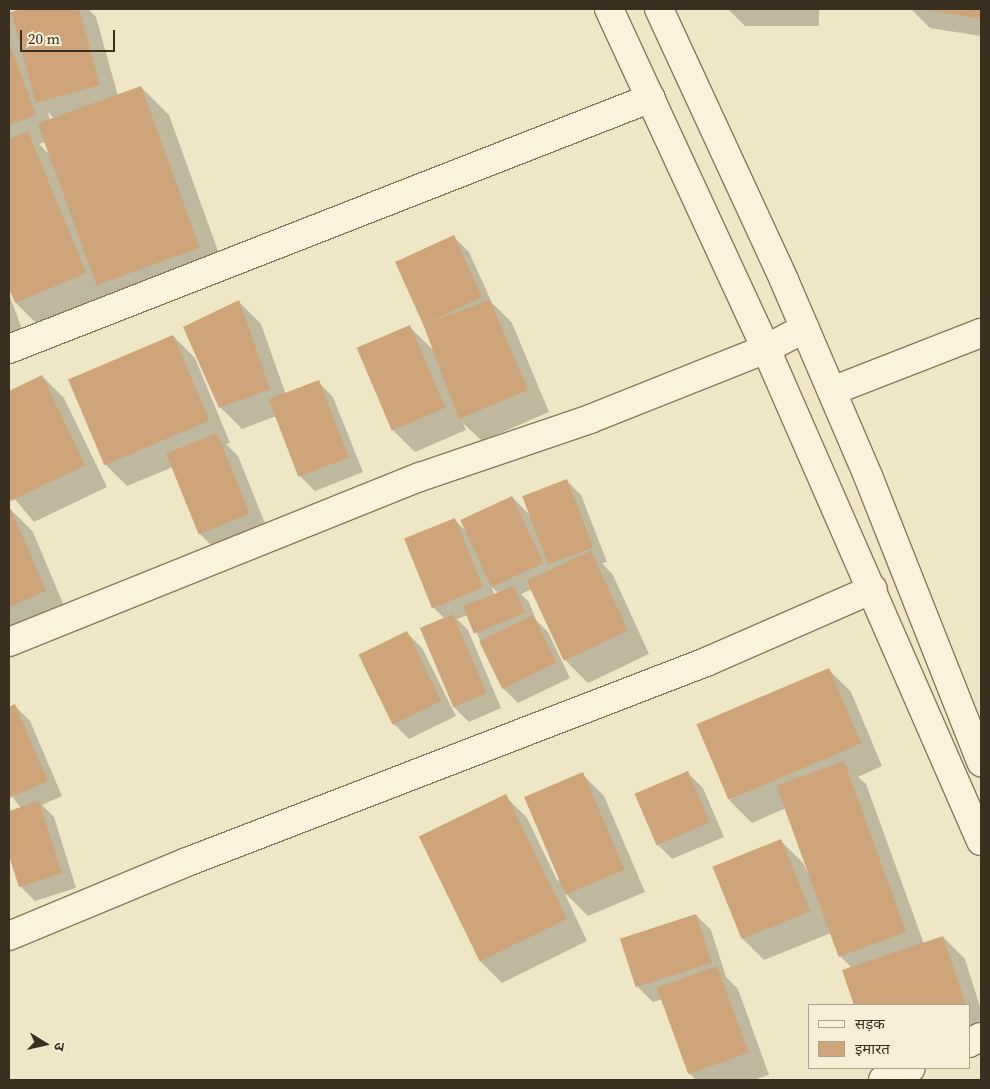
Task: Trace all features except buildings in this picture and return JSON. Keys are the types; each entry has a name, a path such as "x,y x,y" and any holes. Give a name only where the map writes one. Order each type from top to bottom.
{"street":[{"path":"609,9 766,349 873,589 981,841"},
{"path":"659,9 832,391 981,762"},
{"path":"9,349 651,98"},
{"path":"9,642 420,477 590,419 766,349 805,328"},
{"path":"832,391 981,333"},
{"path":"9,936 187,862 706,662 873,589"},
{"path":"882,1080 909,1069"}]}
